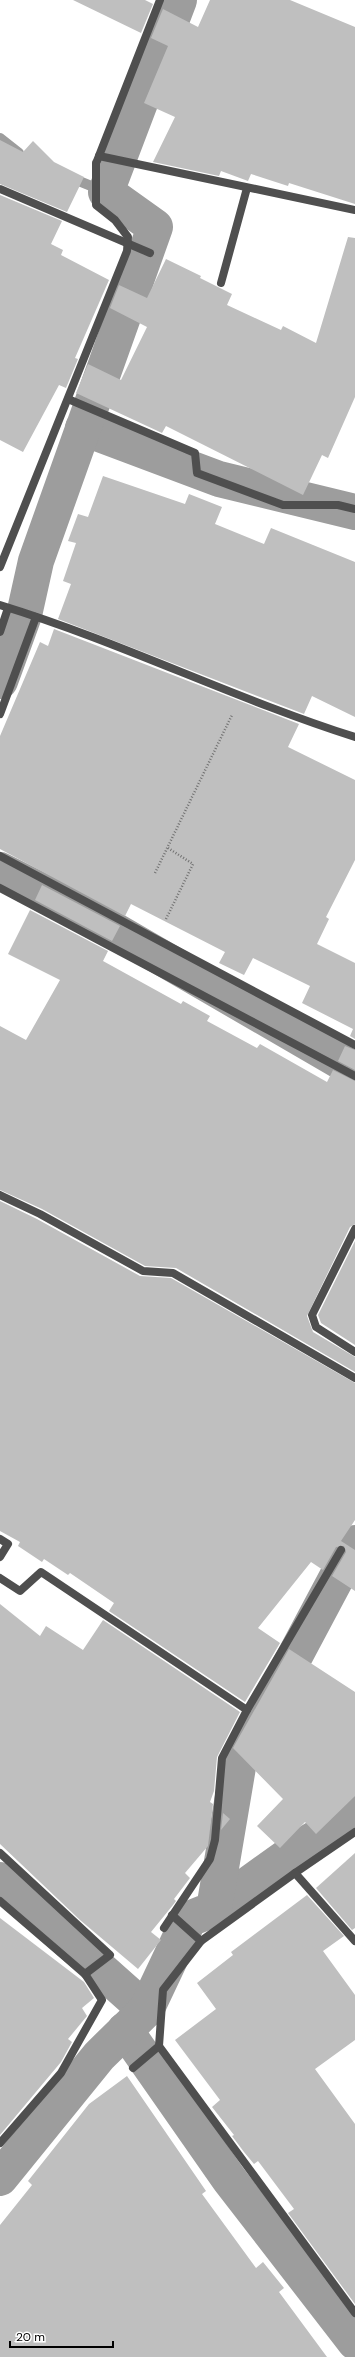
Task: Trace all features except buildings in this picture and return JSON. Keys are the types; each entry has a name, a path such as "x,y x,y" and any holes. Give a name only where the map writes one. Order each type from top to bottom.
{"street":[{"path":"0,567 127,251 128,237 115,220 96,205 98,159 160,0"},
{"path":"98,159 355,210"},
{"path":"222,283 247,188"},
{"path":"0,189 150,253"},
{"path":"68,399 195,453 197,473 283,505 338,506 355,509"},
{"path":"0,632 6,607 35,616 130,651 241,697 355,737"},
{"path":"0,714 3,701 35,616"},
{"path":"0,856 355,1046"},
{"path":"0,888 355,1076"},
{"path":"0,1195 40,1214 143,1271 173,1273 355,1378"},
{"path":"355,1229 316,1304 312,1315 316,1327 355,1352"},
{"path":"0,1539 8,1544 0,1558"},
{"path":"164,1928 210,1859 215,1840 222,1758 247,1710 341,1550"},
{"path":"0,1578 20,1591 41,1572 247,1710"},
{"path":"355,1832 295,1873 201,1942 162,1990 159,2046 355,2313"},
{"path":"0,1853 109,1955 85,1974"},
{"path":"295,1873 355,1941"},
{"path":"0,1901 85,1974 102,2000 61,2073 0,2143"},
{"path":"172,1915 201,1942"},
{"path":"133,2068 159,2046"}],"path":[{"path":"155,874 188,802 241,697"},
{"path":"164,922 193,864 168,848"}],"waterway":[{"path":"0,681 24,615 36,561 155,227 106,192 179,0"},
{"path":"0,138 19,153"},
{"path":"69,177 106,192"},
{"path":"83,428 219,479 355,512"},
{"path":"0,870 78,909 355,1070"},
{"path":"0,2178 99,2056 146,2010 189,1919 214,1909 239,1761 355,1543"},
{"path":"214,1909 296,1850 355,1814"},
{"path":"0,1880 146,2010"},
{"path":"125,2030 229,2179 355,2342"}]}
